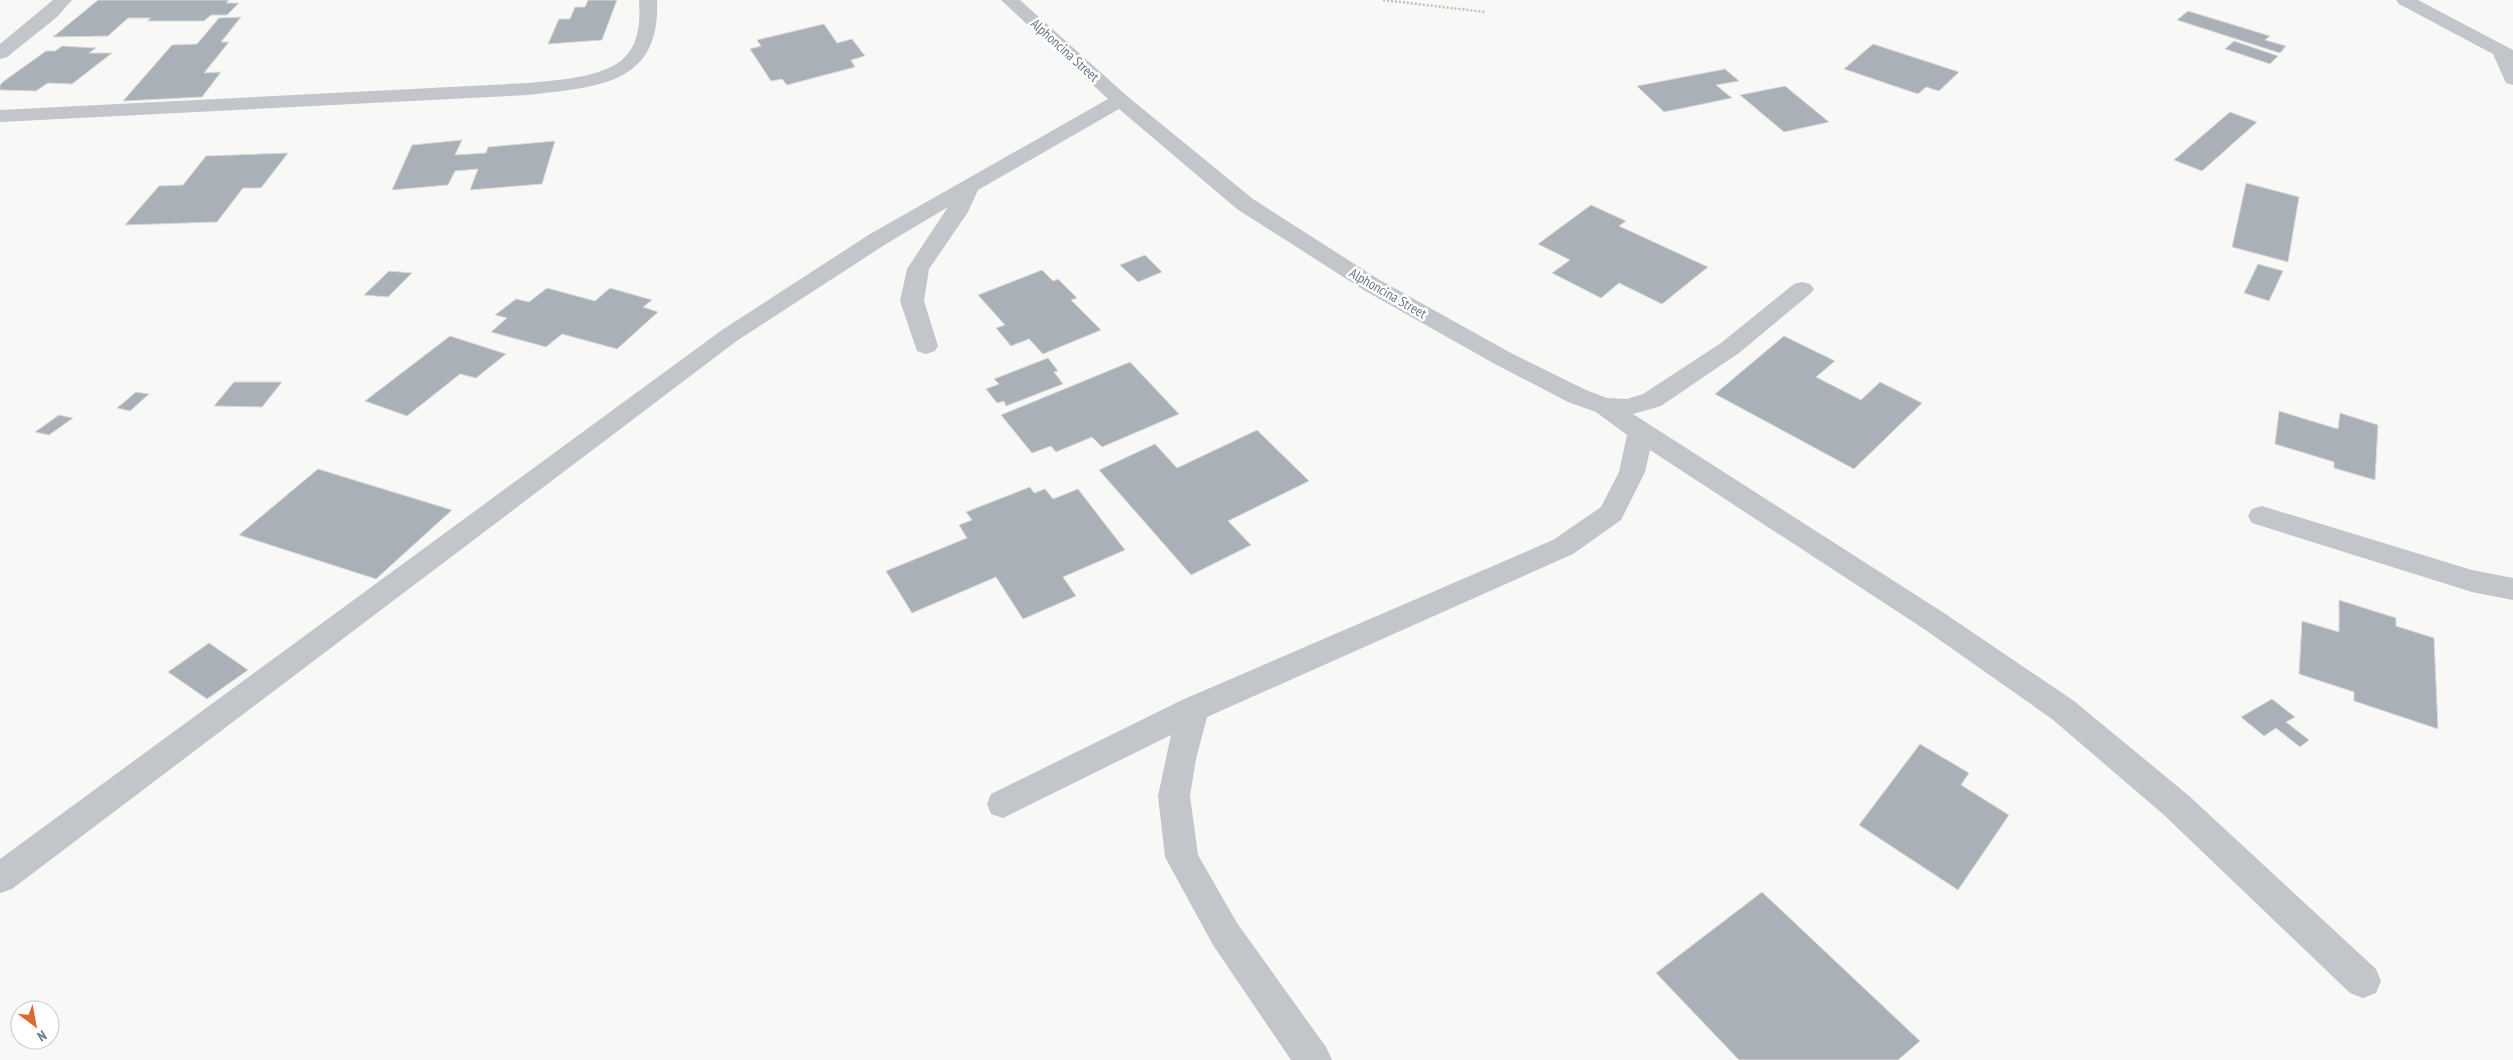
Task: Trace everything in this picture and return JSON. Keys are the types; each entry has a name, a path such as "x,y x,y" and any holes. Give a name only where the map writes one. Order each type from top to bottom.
{"street":[{"path":"0,53 51,13 63,0"},
{"path":"0,116 528,89 581,82 612,72 634,60 643,44 649,20 648,0"},
{"name":"Alphoncina Street","path":"1010,0 1120,100 1245,204 1370,284 1502,358 1577,396 1605,406 1627,407 1652,400 1730,348 1802,289"},
{"path":"2405,0 2507,54 2513,79"},
{"path":"0,878 730,335 878,239 1120,100"},
{"path":"926,346 912,301 918,269 957,212 969,187"},
{"path":"1605,406 1641,432 1934,621 2064,710 2176,805 2363,981"},
{"path":"1003,804 1194,709 1563,547 1611,513 1632,472 1641,432"},
{"path":"2262,516 2472,581 2513,589"},
{"path":"1194,709 1180,759 1174,796 1182,857 1225,934 1313,1060"}],"path":[{"path":"1383,0 1485,12"}],"building":[{"path":"98,0 229,0 226,3 239,3 227,15 211,15 204,21 147,21 151,18 128,18 108,36 53,37"},
{"path":"588,0 617,0 602,40 548,44 559,19 570,19 575,7 585,7"},
{"path":"2188,11 2270,36 2265,40 2286,46 2280,53 2177,20"},
{"path":"241,17 221,42 229,42 204,73 221,72 202,97 123,101 172,45 197,44 219,18"},
{"path":"824,24 837,43 852,39 865,56 851,60 855,67 787,85 782,79 771,81 750,49 761,46 757,40"},
{"path":"2234,41 2278,56 2270,64 2225,49"},
{"path":"1873,44 1959,72 1939,91 1926,87 1918,94 1844,69"},
{"path":"62,46 96,48 89,53 112,53 72,84 48,83 36,91 0,90 0,85 4,81 46,51 55,51"},
{"path":"1725,69 1739,81 1716,85 1732,98 1664,112 1637,86"},
{"path":"1785,86 1829,122 1784,132 1740,95"},
{"path":"2230,112 2257,122 2202,171 2174,160"},
{"path":"462,140 455,155 486,153 488,147 555,141 542,184 470,190 478,169 455,171 448,185 392,190 412,145"},
{"path":"288,153 261,188 243,188 217,222 125,225 159,186 183,185 206,156"},
{"path":"2246,183 2299,197 2288,262 2232,247"},
{"path":"1591,205 1626,221 1619,226 1708,267 1662,304 1619,283 1601,298 1552,273 1570,260 1538,244"},
{"path":"1145,255 1162,272 1138,282 1120,265"},
{"path":"2258,264 2283,271 2269,301 2244,293"},
{"path":"1042,270 1053,281 1058,279 1077,298 1071,300 1101,330 1043,354 1029,339 1011,346 996,328 1005,325 978,295"},
{"path":"389,271 412,273 388,297 364,295"},
{"path":"547,288 595,301 610,288 652,300 643,307 658,312 617,349 562,334 546,347 491,332 507,318 495,315 516,299 529,302"},
{"path":"450,336 506,354 476,378 460,374 407,416 365,401"},
{"path":"1784,336 1835,361 1816,377 1861,400 1880,382 1922,403 1854,469 1715,394"},
{"path":"1048,358 1058,371 1054,372 1063,384 1006,406 1004,401 997,403 986,389 999,384 994,379"},
{"path":"1130,362 1179,414 1102,447 1092,437 1056,452 1051,446 1032,453 1001,415"},
{"path":"234,382 282,382 262,407 214,406"},
{"path":"136,392 149,394 130,411 117,408"},
{"path":"2279,411 2338,429 2340,413 2378,425 2375,480 2334,468 2334,462 2275,444"},
{"path":"59,415 73,418 49,435 35,432"},
{"path":"1257,430 1309,481 1228,521 1251,545 1191,575 1099,470 1155,444 1177,468"},
{"path":"318,469 452,510 376,579 239,535"},
{"path":"1030,487 1034,493 1045,489 1053,499 1078,489 1125,550 1063,577 1076,596 1023,619 996,577 912,613 886,571 967,538 959,525 972,520 966,512"},
{"path":"2339,600 2396,618 2396,626 2434,638 2438,729 2354,701 2354,692 2299,674 2302,621 2339,632"},
{"path":"209,643 248,670 207,699 168,672"},
{"path":"2272,699 2295,717 2286,722 2309,740 2300,747 2276,728 2264,736 2241,717"},
{"path":"1920,744 1969,773 1961,785 2009,815 1958,890 1859,825"},
{"path":"1762,892 1920,1041 1898,1060 1739,1060 1656,973"}]}
